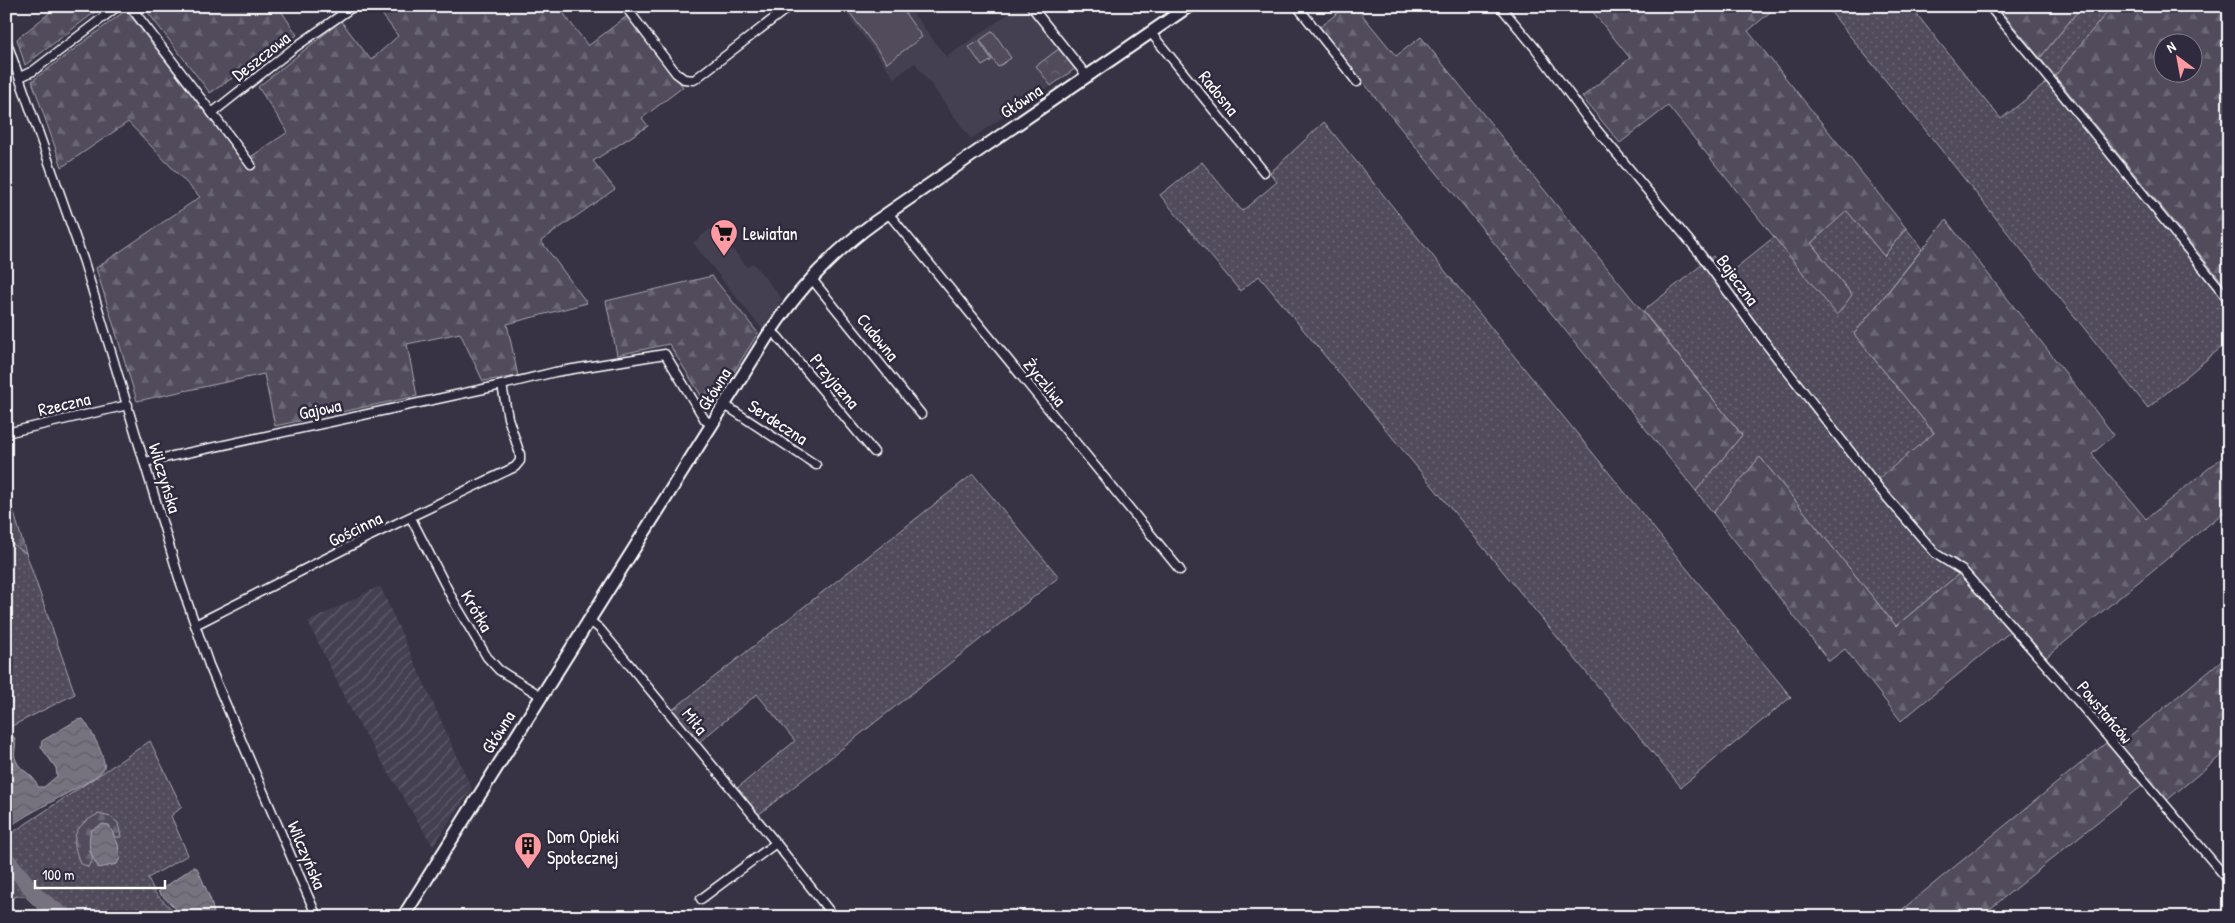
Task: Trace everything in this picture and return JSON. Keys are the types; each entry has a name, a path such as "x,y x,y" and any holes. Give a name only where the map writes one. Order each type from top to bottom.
{"street":[{"path":"20,77 33,71 118,6"},
{"path":"130,6 251,165"},
{"name":"Deszczowa","path":"212,114 294,48 354,6"},
{"path":"626,6 676,73 684,79 694,80 790,6"},
{"path":"1031,6 1088,76"},
{"name":"Główna","path":"403,917 712,424 771,332 811,278 851,240 888,213 1189,6"},
{"path":"1298,6 1357,82"},
{"name":"Bajeczna","path":"1500,6 1536,49 1587,118 1701,255 1760,336 1878,487 1936,554 1955,566"},
{"path":"1989,6 2229,300"},
{"name":"Radosna","path":"1150,33 1264,172"},
{"name":"Wilczyńska","path":"6,40 84,262 195,626 231,719 317,917"},
{"name":"Życzliwa","path":"888,213 1180,570"},
{"name":"Cudowna","path":"811,278 921,414"},
{"name":"Przyjazna","path":"771,332 778,337 874,452"},
{"name":"Gajowa","path":"145,462 555,372 665,354 705,420 712,424"},
{"name":"Gościnna","path":"195,626 364,539 515,467 520,461 520,454 508,418 502,385"},
{"name":"Rzeczna","path":"6,433 128,405"},
{"name":"Serdeczna","path":"725,405 816,465"},
{"name":"Krótka","path":"411,518 452,600 487,658 498,670 541,696"},
{"name":"Powstańców","path":"1955,566 1963,570 2229,881"},
{"name":"Miła","path":"589,620 600,629 776,843 834,917"},
{"path":"701,899 776,843"}],"shaded area":[{"path":"841,6 908,6 946,57 1020,6 1026,6 1076,68 971,139 915,63 894,78"},
{"path":"714,226 747,267 753,263 782,299 762,329 693,243"},
{"path":"380,586 472,789 433,846 354,716 308,622"}],"green space":[{"path":"58,6 103,6 25,65 17,39"},
{"path":"143,6 278,6 297,35 210,93"},
{"path":"376,6 558,6 588,46 627,16 683,87 642,118 648,126 593,161 615,189 541,241 587,303 507,324 518,376 483,381 460,333 407,344 417,396 275,426 264,374 137,401 96,268 200,197 128,122 62,167 32,81 126,10 243,162 288,132 258,87 341,21 371,60 398,36"},
{"path":"845,6 900,6 922,37 887,63"},
{"path":"1346,6 1355,6 1396,56 1421,37 1742,435 1696,491 1319,28"},
{"path":"1588,6 1774,6 1775,8 1748,31 1906,228 1884,256 1847,211 1811,243 1852,295 1837,315 1668,106 1620,143 1582,97 1630,58"},
{"path":"1826,6 1910,6 2001,119 2055,76 2229,290 2229,341 2148,408"},
{"path":"1997,6 2082,6 2040,58"},
{"path":"2082,6 2112,6 2055,76 2040,58"},
{"path":"2112,6 2225,6 2229,10 2229,290 2055,76"},
{"path":"993,31 1011,58 998,67 980,40"},
{"path":"979,41 992,60 982,66 969,47"},
{"path":"1060,48 1076,68 1051,86 1036,66"},
{"path":"1324,122 1791,697 1681,787 1259,276 1240,291 1160,195 1202,162 1242,211 1277,182 1270,173"},
{"path":"1847,210 1884,256 1906,228 1922,249 1854,334 1934,433 1938,552 1957,560 1965,569 1896,626 1760,457 1713,513 1696,491 1742,435 1643,311 1713,256 1727,275 1774,237 1837,314 1851,294 1811,243"},
{"path":"1946,220 2114,435 2092,454 2146,519 2229,452 2229,508 2044,659 2016,627 1901,721 1845,649 1829,661 1713,513 1760,457 1896,626 1965,569 1957,560 1938,552 1878,479 1934,433 1854,334"},
{"path":"712,276 758,333 710,410 669,344 617,355 606,301"},
{"path":"973,474 1059,577 758,815 736,789 795,741 757,694 698,743 671,711"},
{"path":"7,490 26,553 6,540"},
{"path":"6,540 26,553 75,694 6,729"},
{"path":"2229,654 2229,749 2166,801 2119,745"},
{"path":"150,741 182,807 171,816 188,855 148,878 155,893 180,917 47,917 25,896 17,896 6,902 6,837"},
{"path":"2107,742 2143,785 1980,917 1893,917"},
{"path":"98,814 111,817 118,823 121,837 114,837 109,825 89,849 93,858 88,867 80,863 75,847 76,834 83,824"}],"water":[{"path":"83,719 100,750 104,768 89,781 28,815 6,830 6,735 14,737 15,757 18,764 36,782 38,787 44,787 57,776 56,768 41,747 42,741 77,720"},
{"path":"103,824 109,825 118,844 120,858 117,864 99,868 91,854 89,840 91,830"},
{"path":"193,867 197,868 210,898 214,913 207,917 185,917 158,892"}],"waterway":[{"path":"6,858 38,897 65,917"}],"place":[{"name":"Lewiatan","path":"724,257"},
{"name":"Dom Opieki Społecznej","path":"528,870"}]}
